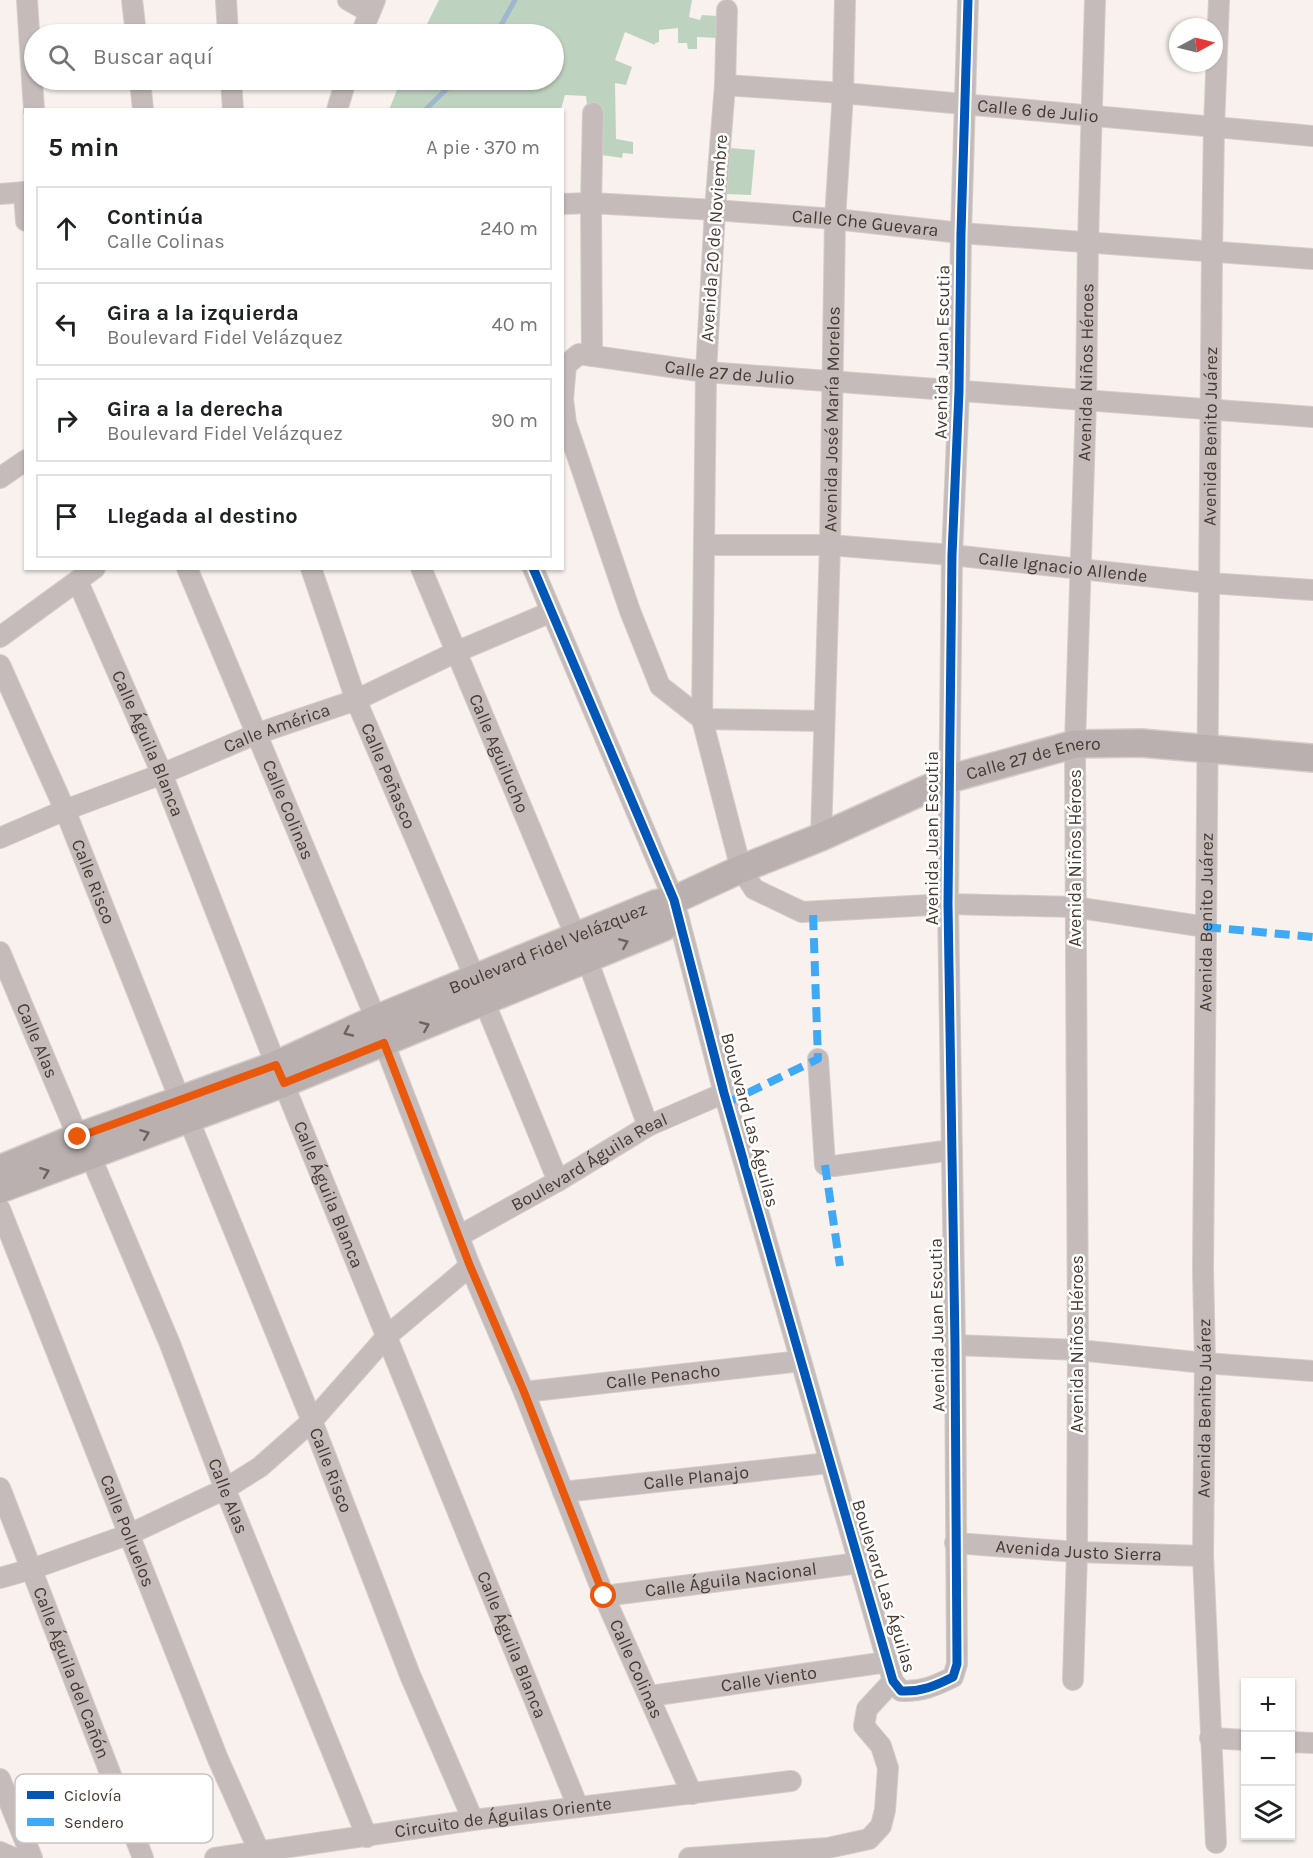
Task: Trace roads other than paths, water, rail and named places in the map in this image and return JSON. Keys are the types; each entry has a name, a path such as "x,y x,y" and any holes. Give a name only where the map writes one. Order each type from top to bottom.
{"main road":[{"name":"Calle 27 de Enero","path":"674,900 741,869 821,837 949,778 1075,744 1141,743 1313,758"},
{"name":"Boulevard Fidel Velázquez","path":"0,1169 81,1140 184,1109 280,1074 582,948 655,904 674,900"},
{"name":"Boulevard Fidel Velázquez","path":"0,1189 81,1140"}],"street":[{"path":"27,0 29,24"},
{"path":"132,0 135,24"},
{"path":"226,0 227,24"},
{"path":"348,0 372,6 365,24"},
{"name":"Avenida José María Morelos","path":"821,837 830,544 835,219 843,93 845,0"},
{"name":"Avenida Juan Escutia","path":"952,1677 957,1664 948,903 949,778 952,555 959,391 968,0"},
{"name":"Avenida Niños Héroes","path":"1073,1680 1077,1552 1078,1350 1074,907 1075,744 1095,0"},
{"name":"Avenida Benito Juárez","path":"1216,1843 1203,1556 1205,1363 1203,1269 1210,409 1214,127 1219,0"},
{"name":"Avenida 20 de Noviembre","path":"728,9 706,372 702,719 741,869"},
{"name":"Calle 6 de Julio","path":"725,85 843,93 1313,136"},
{"path":"33,90 34,108"},
{"path":"141,90 143,108"},
{"path":"232,90 233,108"},
{"path":"338,108 343,90"},
{"path":"564,396 575,359 591,203 593,113"},
{"path":"0,194 24,192"},
{"name":"Calle Che Guevara","path":"564,204 591,203 715,210 835,219 961,233 1313,260"},
{"name":"Calle 27 de Julio","path":"575,359 706,372 1313,417"},
{"path":"564,407 566,423 630,610 660,686 702,719 824,721"},
{"path":"0,478 24,461"},
{"name":"Calle Ignacio Allende","path":"704,545 830,544 1080,570 1313,590"},
{"path":"0,637 93,570"},
{"name":"Calle Colinas","path":"188,570 380,1031 470,1266 524,1392 604,1596 692,1794"},
{"name":"Calle Peñasco","path":"312,570 356,700 558,1180"},
{"name":"Calle Aguilucho","path":"422,570 582,948 648,1126"},
{"name":"Boulevard Las Águilas","path":"534,570 674,900 724,1093 829,1463 894,1678"},
{"name":"Calle Águila Blanca","path":"78,582 162,774 280,1074 578,1807"},
{"name":"Calle América","path":"0,838 256,734 356,700 456,652 551,612"},
{"name":"Calle Risco","path":"0,665 65,810 312,1421 410,1675 473,1820"},
{"path":"741,869 754,889 802,912 948,903 1074,907 1206,927"},
{"name":"Calle Alas","path":"0,952 170,1344 225,1489 367,1837"},
{"path":"818,1059 825,1165 834,1166 952,1150"},
{"name":"Boulevard Águila Real","path":"459,1236 648,1126 724,1093"},
{"name":"Calle Polluelos","path":"0,1209 218,1759 259,1851"},
{"path":"0,1578 130,1534 225,1489 260,1467 312,1421 387,1336 470,1266"},
{"path":"955,1345 1078,1350 1313,1371"},
{"name":"Calle Penacho","path":"524,1392 801,1361"},
{"name":"Calle Planajo","path":"563,1492 829,1463"},
{"name":"Calle Águila del Cañón","path":"0,1488 111,1774"},
{"name":"Avenida Justo Sierra","path":"955,1543 1077,1552 1203,1556"},
{"name":"Calle Águila Nacional","path":"604,1596 859,1563"},
{"name":"Calle Viento","path":"650,1696 894,1678 914,1691 935,1687 952,1677"},
{"path":"690,1858 828,1848 869,1839 881,1826 885,1810 888,1768 881,1746 864,1726 867,1709 894,1678"},
{"path":"1210,1738 1241,1740"},
{"path":"1295,1742 1313,1743"},
{"path":"0,1779 15,1816"},
{"name":"Circuito de Águilas Oriente","path":"214,1858 473,1820 791,1781"},
{"path":"26,1843 32,1858"},
{"name":"Calle Águila del Cañón","path":"137,1843 143,1858"},
{"path":"0,1852 14,1858"}],"waterway":[{"path":"502,24 515,0"},
{"path":"427,108 446,90"}]}
